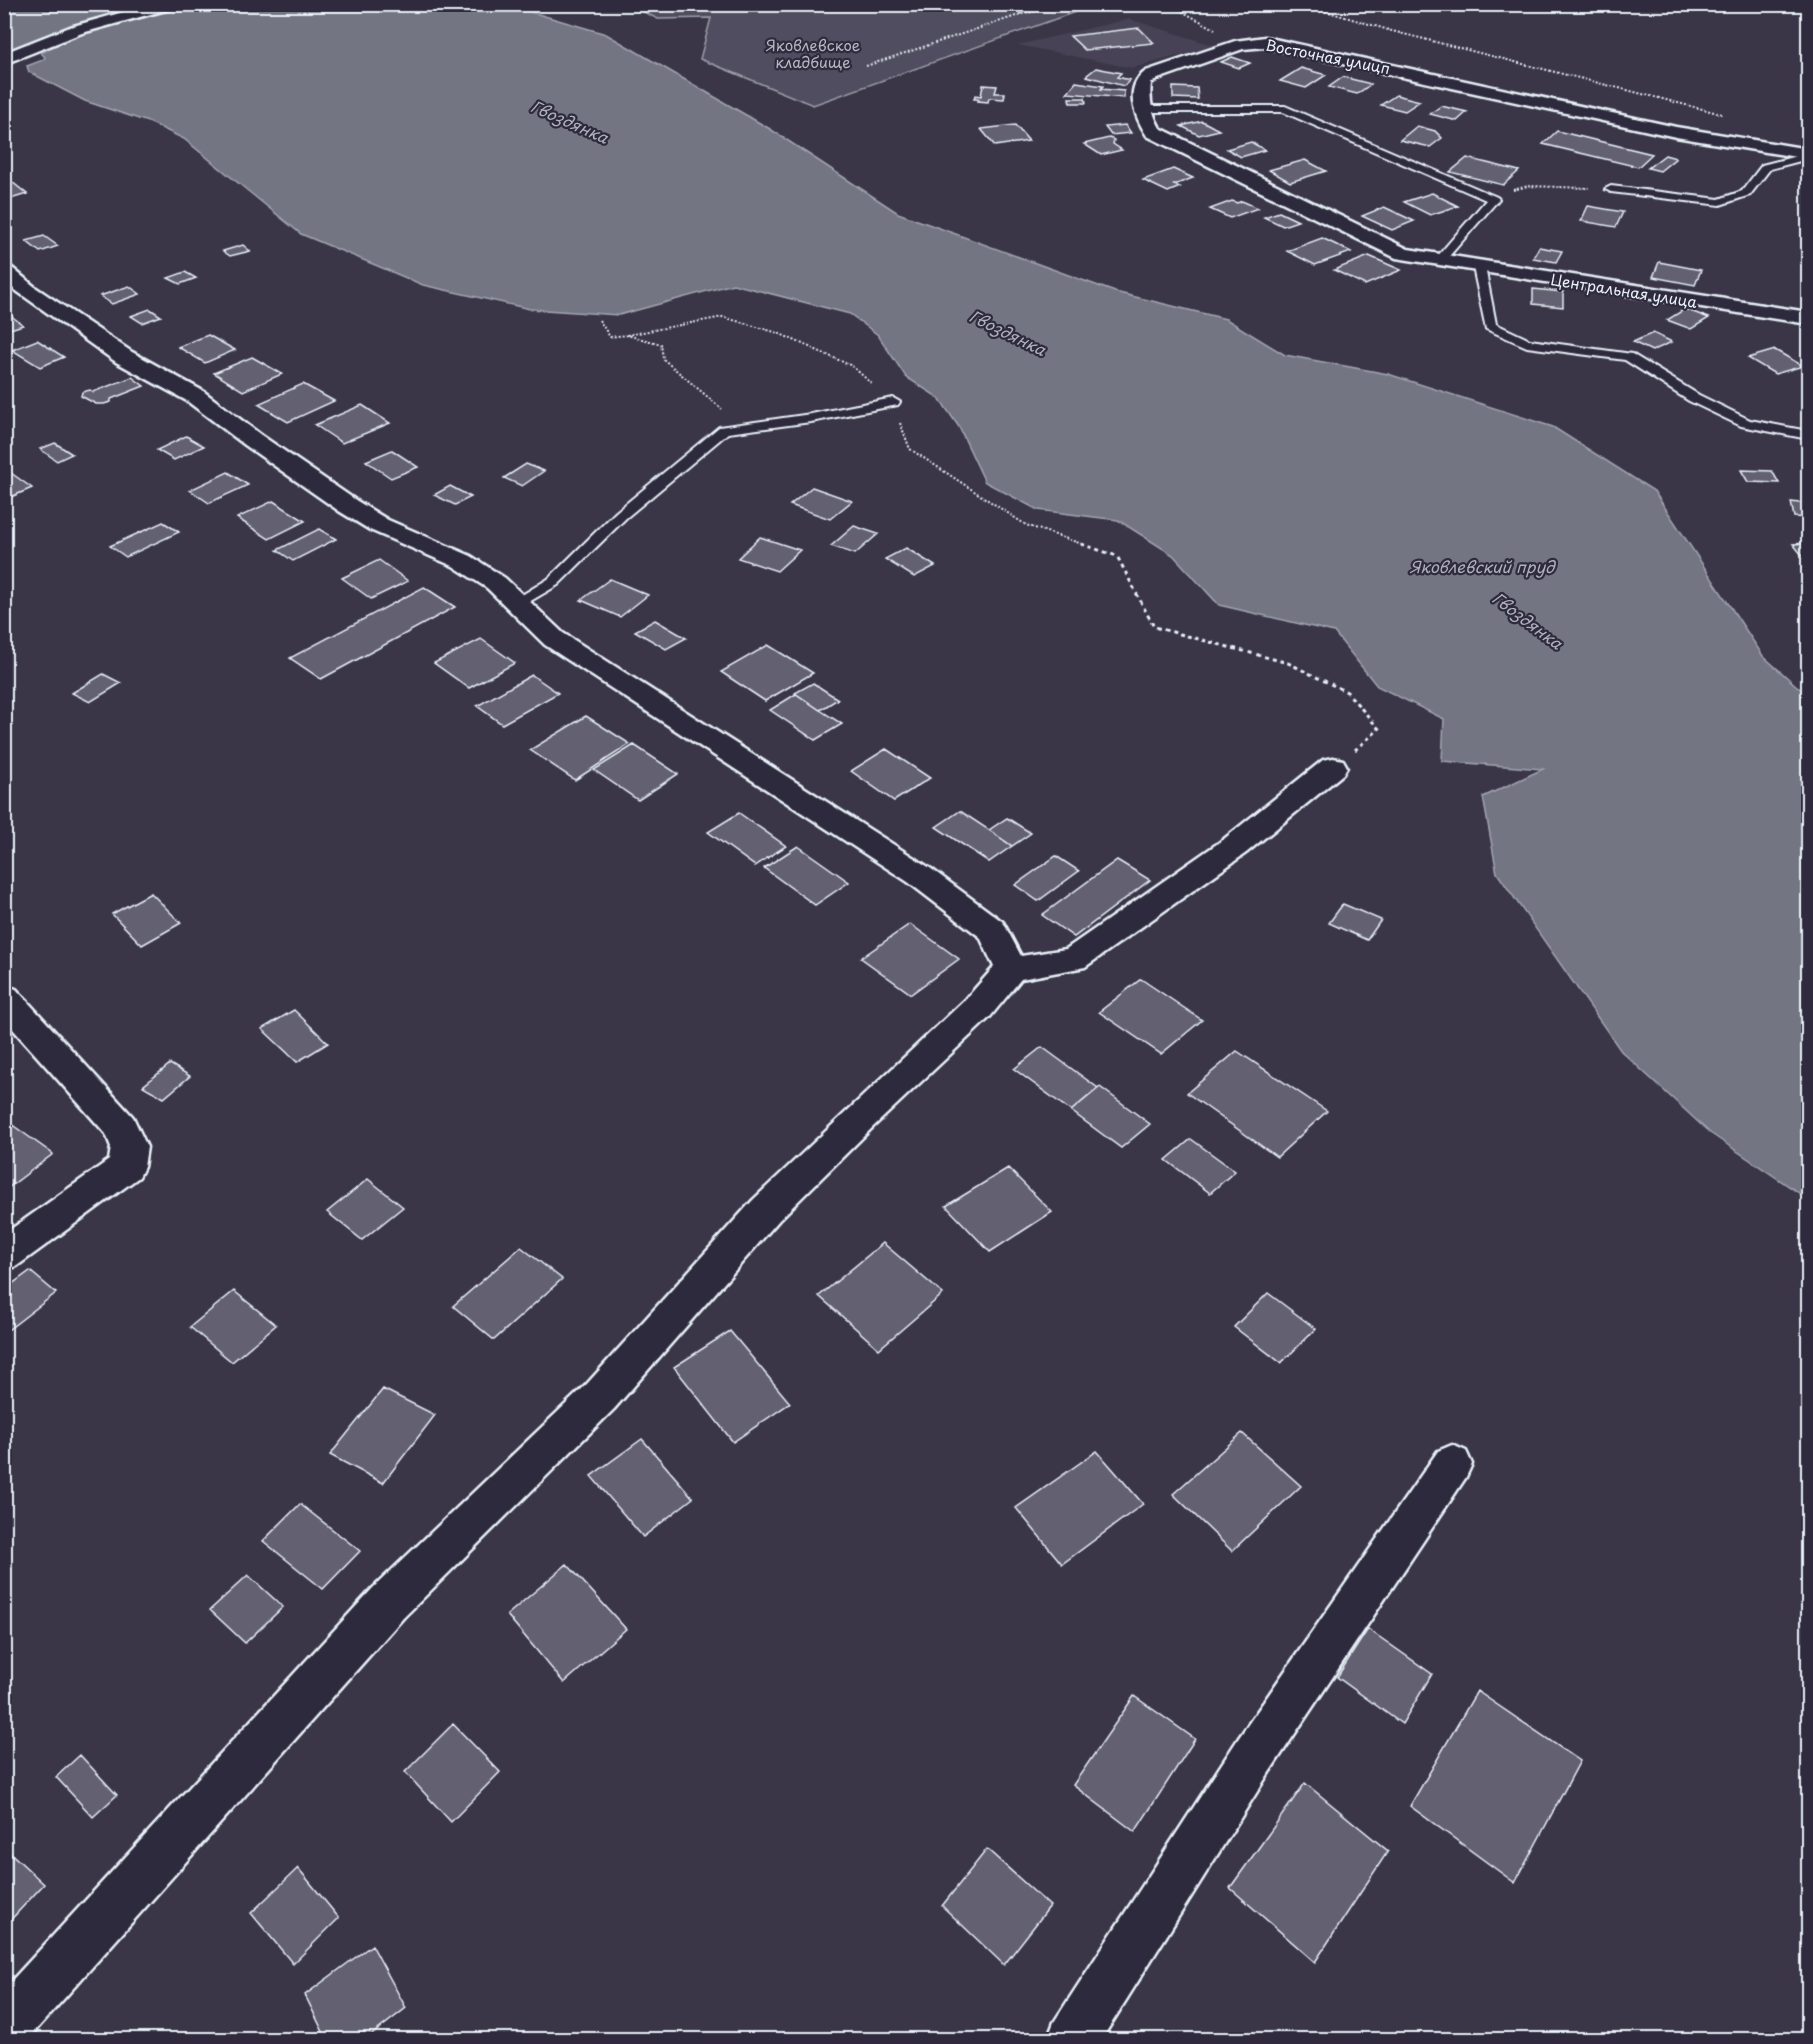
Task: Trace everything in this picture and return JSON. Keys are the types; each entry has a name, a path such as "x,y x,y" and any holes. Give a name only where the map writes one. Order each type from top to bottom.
{"street":[{"path":"4,59 76,30 171,4"},
{"name":"Восточная улицп","path":"1440,260 1403,254 1153,132 1146,122 1141,93 1143,81 1152,75 1253,42 1284,44 1676,132 1809,155"},
{"name":"Центральная улица","path":"1440,260 1809,318"},
{"path":"4,271 27,291 124,357 195,396 348,506 379,525 462,561 496,583 554,639 919,875 992,930 1011,969"},
{"path":"4,2028 388,1603 600,1397 766,1210 862,1116 978,1008 1011,969 1074,959 1235,846 1334,767"},
{"path":"4,997 122,1126 129,1147 126,1167 4,1255"},
{"path":"1072,2040 1254,1755 1452,1464"}],"lane":[{"path":"1144,109 1285,109 1493,199 1440,260"},
{"path":"1611,189 1720,202 1746,193 1766,167 1809,155"},
{"path":"1479,267 1490,326 1527,343 1628,357 1694,398 1746,423 1809,435"},
{"path":"517,603 553,582 621,515 724,429 811,418 893,402"}],"path":[{"path":"997,4 1022,14"},
{"path":"866,66 1022,14 1071,4"},
{"path":"1168,4 1210,27 1253,42"},
{"path":"1302,4 1392,31 1730,116"},
{"path":"1493,199 1528,186 1611,189"},
{"path":"599,320 610,337 723,317 778,333 852,366 893,402 910,449 1026,525 1117,556 1154,627 1288,663 1347,692 1379,729 1334,767"},
{"path":"627,335 661,344 663,359 725,411 724,429"}],"shaded area":[{"path":"1129,19 1216,46 1132,68 1018,45"}],"green space":[{"name":"Яковлевское кладбище","path":"629,5 1095,5 813,105 700,59 711,18 658,19"}],"water":[{"path":"5,5 158,5 90,22 5,51"},
{"name":"Яковлевский пруд","path":"195,5 507,5 606,34 770,129 898,213 1115,292 1226,319 1285,355 1388,374 1553,427 1654,491 1763,656 1808,696 1808,1199 1710,1133 1621,1051 1497,873 1483,797 1543,769 1442,761 1444,719 1377,686 1334,632 1219,605 1173,555 1118,520 1038,510 985,482 959,427 939,398 906,377 878,335 850,314 733,284 619,315 530,309 423,285 301,234 184,139 151,123 85,101 29,72 27,66 45,57 41,53 75,35"}],"building":[{"path":"1139,28 1154,43 1085,50 1070,36"},
{"path":"1232,57 1250,63 1239,68 1221,62"},
{"path":"1096,68 1121,73 1117,77 1130,80 1124,86 1086,76"},
{"path":"1301,68 1326,75 1306,88 1280,81"},
{"path":"1343,77 1371,84 1357,94 1329,87"},
{"path":"1076,82 1103,86 1101,89 1124,91 1124,98 1067,93"},
{"path":"983,85 997,86 995,93 1005,93 1004,99 989,98 988,102 974,99 975,95 981,96"},
{"path":"1173,87 1197,88 1198,99 1173,98"},
{"path":"1396,95 1420,101 1405,111 1381,105"},
{"path":"1069,98 1085,98 1086,103 1070,103"},
{"path":"1441,106 1467,112 1457,121 1430,114"},
{"path":"1202,121 1219,130 1199,135 1181,126"},
{"path":"1015,125 1029,141 995,146 981,129"},
{"path":"1125,125 1131,133 1111,135 1105,127"},
{"path":"1417,126 1435,131 1442,138 1430,147 1400,140"},
{"path":"1557,131 1652,154 1638,167 1543,144"},
{"path":"1109,138 1114,140 1113,144 1122,150 1101,155 1084,144"},
{"path":"1251,142 1265,150 1241,157 1227,149"},
{"path":"1665,155 1676,158 1660,171 1648,168"},
{"path":"1467,158 1519,171 1503,185 1450,172"},
{"path":"1305,160 1326,171 1290,182 1269,170"},
{"path":"1173,169 1193,178 1174,185 1180,187 1168,192 1143,180"},
{"path":"7,178 27,194 4,201 4,179"},
{"path":"1432,193 1458,206 1430,215 1404,202"},
{"path":"1232,201 1237,203 1242,201 1258,208 1230,218 1210,209"},
{"path":"1588,206 1623,212 1616,227 1581,221"},
{"path":"1384,207 1414,221 1392,230 1362,216"},
{"path":"1279,212 1298,221 1283,226 1264,217"},
{"path":"44,236 58,246 40,252 26,241"},
{"path":"1322,238 1351,252 1315,265 1287,251"},
{"path":"243,245 250,251 230,256 223,251"},
{"path":"1539,247 1562,251 1556,262 1533,258"},
{"path":"1369,256 1401,270 1365,285 1334,270"},
{"path":"1659,262 1701,270 1695,285 1653,277"},
{"path":"185,272 196,278 180,284 168,278"},
{"path":"129,286 140,294 112,304 100,296"},
{"path":"1533,289 1563,292 1563,307 1533,304"},
{"path":"150,309 161,316 142,323 131,316"},
{"path":"1685,309 1709,318 1691,329 1667,320"},
{"path":"10,315 23,325 4,331 4,317"},
{"path":"1653,333 1672,342 1652,351 1633,342"},
{"path":"208,335 235,350 205,363 178,347"},
{"path":"37,340 64,357 40,367 12,350"},
{"path":"1775,350 1803,366 1775,374 1748,358"},
{"path":"252,357 282,374 243,391 214,373"},
{"path":"132,377 144,386 111,399 111,402 96,404 81,396 82,392 90,390 93,392"},
{"path":"303,384 334,401 288,422 258,404"},
{"path":"362,405 390,423 342,443 315,425"},
{"path":"186,436 204,446 174,460 157,450"},
{"path":"55,443 72,454 57,461 40,449"},
{"path":"392,450 418,467 391,478 366,461"},
{"path":"526,464 544,471 522,486 504,478"},
{"path":"1741,470 1772,471 1779,483 1748,482"},
{"path":"228,472 248,485 209,503 190,490"},
{"path":"11,473 32,488 6,499 4,497 4,475"},
{"path":"450,486 471,497 455,505 434,495"},
{"path":"812,487 852,501 830,519 790,505"},
{"path":"273,501 305,521 269,539 237,518"},
{"path":"1791,502 1808,504 1808,518 1794,517"},
{"path":"163,522 179,532 126,557 110,546"},
{"path":"854,526 878,534 855,554 831,546"},
{"path":"319,529 336,539 293,561 277,550"},
{"path":"760,537 800,550 777,571 738,558"},
{"path":"1808,543 1808,559 1806,560 1793,544"},
{"path":"906,548 935,566 914,577 885,559"},
{"path":"379,560 408,581 371,599 342,578"},
{"path":"610,579 648,595 620,617 581,600"},
{"path":"424,587 455,607 321,679 290,658"},
{"path":"655,620 686,638 666,649 635,631"},
{"path":"481,639 515,663 469,688 434,663"},
{"path":"768,645 813,673 765,701 721,672"},
{"path":"103,674 121,683 90,702 72,693"},
{"path":"532,675 558,693 502,724 477,706"},
{"path":"813,683 838,699 820,710 795,693"},
{"path":"796,694 842,724 815,740 770,710"},
{"path":"586,716 630,744 575,780 530,750"},
{"path":"634,745 678,774 638,800 594,770"},
{"path":"886,749 930,778 894,801 851,771"},
{"path":"960,811 1012,846 989,862 936,827"},
{"path":"739,813 786,846 755,866 708,832"},
{"path":"1007,818 1031,833 1012,846 989,830"},
{"path":"798,846 849,882 815,905 764,868"},
{"path":"1056,856 1079,871 1038,901 1015,885"},
{"path":"1117,860 1150,880 1074,937 1042,915"},
{"path":"151,893 181,923 142,945 112,914"},
{"path":"1343,904 1381,920 1367,940 1329,923"},
{"path":"910,924 959,959 911,994 861,958"},
{"path":"1141,979 1202,1020 1161,1054 1099,1012"},
{"path":"294,1010 328,1043 297,1062 262,1029"},
{"path":"1042,1047 1098,1088 1071,1111 1014,1069"},
{"path":"1237,1051 1327,1111 1277,1157 1187,1093"},
{"path":"170,1064 190,1076 164,1098 143,1086"},
{"path":"1100,1087 1150,1124 1121,1148 1071,1111"},
{"path":"4,1119 53,1154 4,1191"},
{"path":"1191,1139 1235,1171 1210,1193 1166,1160"},
{"path":"1008,1168 1052,1212 990,1252 946,1206"},
{"path":"368,1179 403,1207 362,1240 327,1212"},
{"path":"883,1243 943,1294 879,1349 819,1296"},
{"path":"521,1247 562,1279 494,1340 453,1306"},
{"path":"30,1271 56,1293 4,1333 4,1290"},
{"path":"234,1291 276,1325 232,1362 190,1327"},
{"path":"1268,1293 1316,1329 1281,1363 1234,1327"},
{"path":"730,1331 790,1403 733,1442 674,1367"},
{"path":"383,1389 435,1415 383,1483 330,1455"},
{"path":"1242,1433 1301,1486 1232,1551 1173,1494"},
{"path":"642,1439 693,1498 643,1537 591,1476"},
{"path":"1097,1451 1143,1504 1062,1564 1016,1508"},
{"path":"300,1504 360,1551 323,1589 263,1541"},
{"path":"567,1564 626,1629 564,1683 507,1615"},
{"path":"248,1575 283,1607 245,1643 210,1610"},
{"path":"1368,1629 1432,1674 1402,1724 1337,1677"},
{"path":"1477,1691 1580,1761 1515,1883 1410,1806"},
{"path":"1134,1696 1195,1739 1135,1832 1073,1785"},
{"path":"453,1724 500,1772 451,1822 405,1772"},
{"path":"80,1755 117,1795 93,1817 56,1777"},
{"path":"1305,1783 1388,1851 1315,1962 1230,1888"},
{"path":"4,1847 44,1884 4,1927"},
{"path":"987,1849 1050,1906 1004,1965 942,1906"},
{"path":"298,1868 339,1918 293,1964 251,1913"},
{"path":"372,1945 406,2008 365,2040 327,2040 305,1995"}],"water label":[{"name":"Гвоздянка","path":"570,121"},
{"name":"Гвоздянка","path":"1008,332"},
{"name":"Гвоздянка","path":"1528,620"}]}
